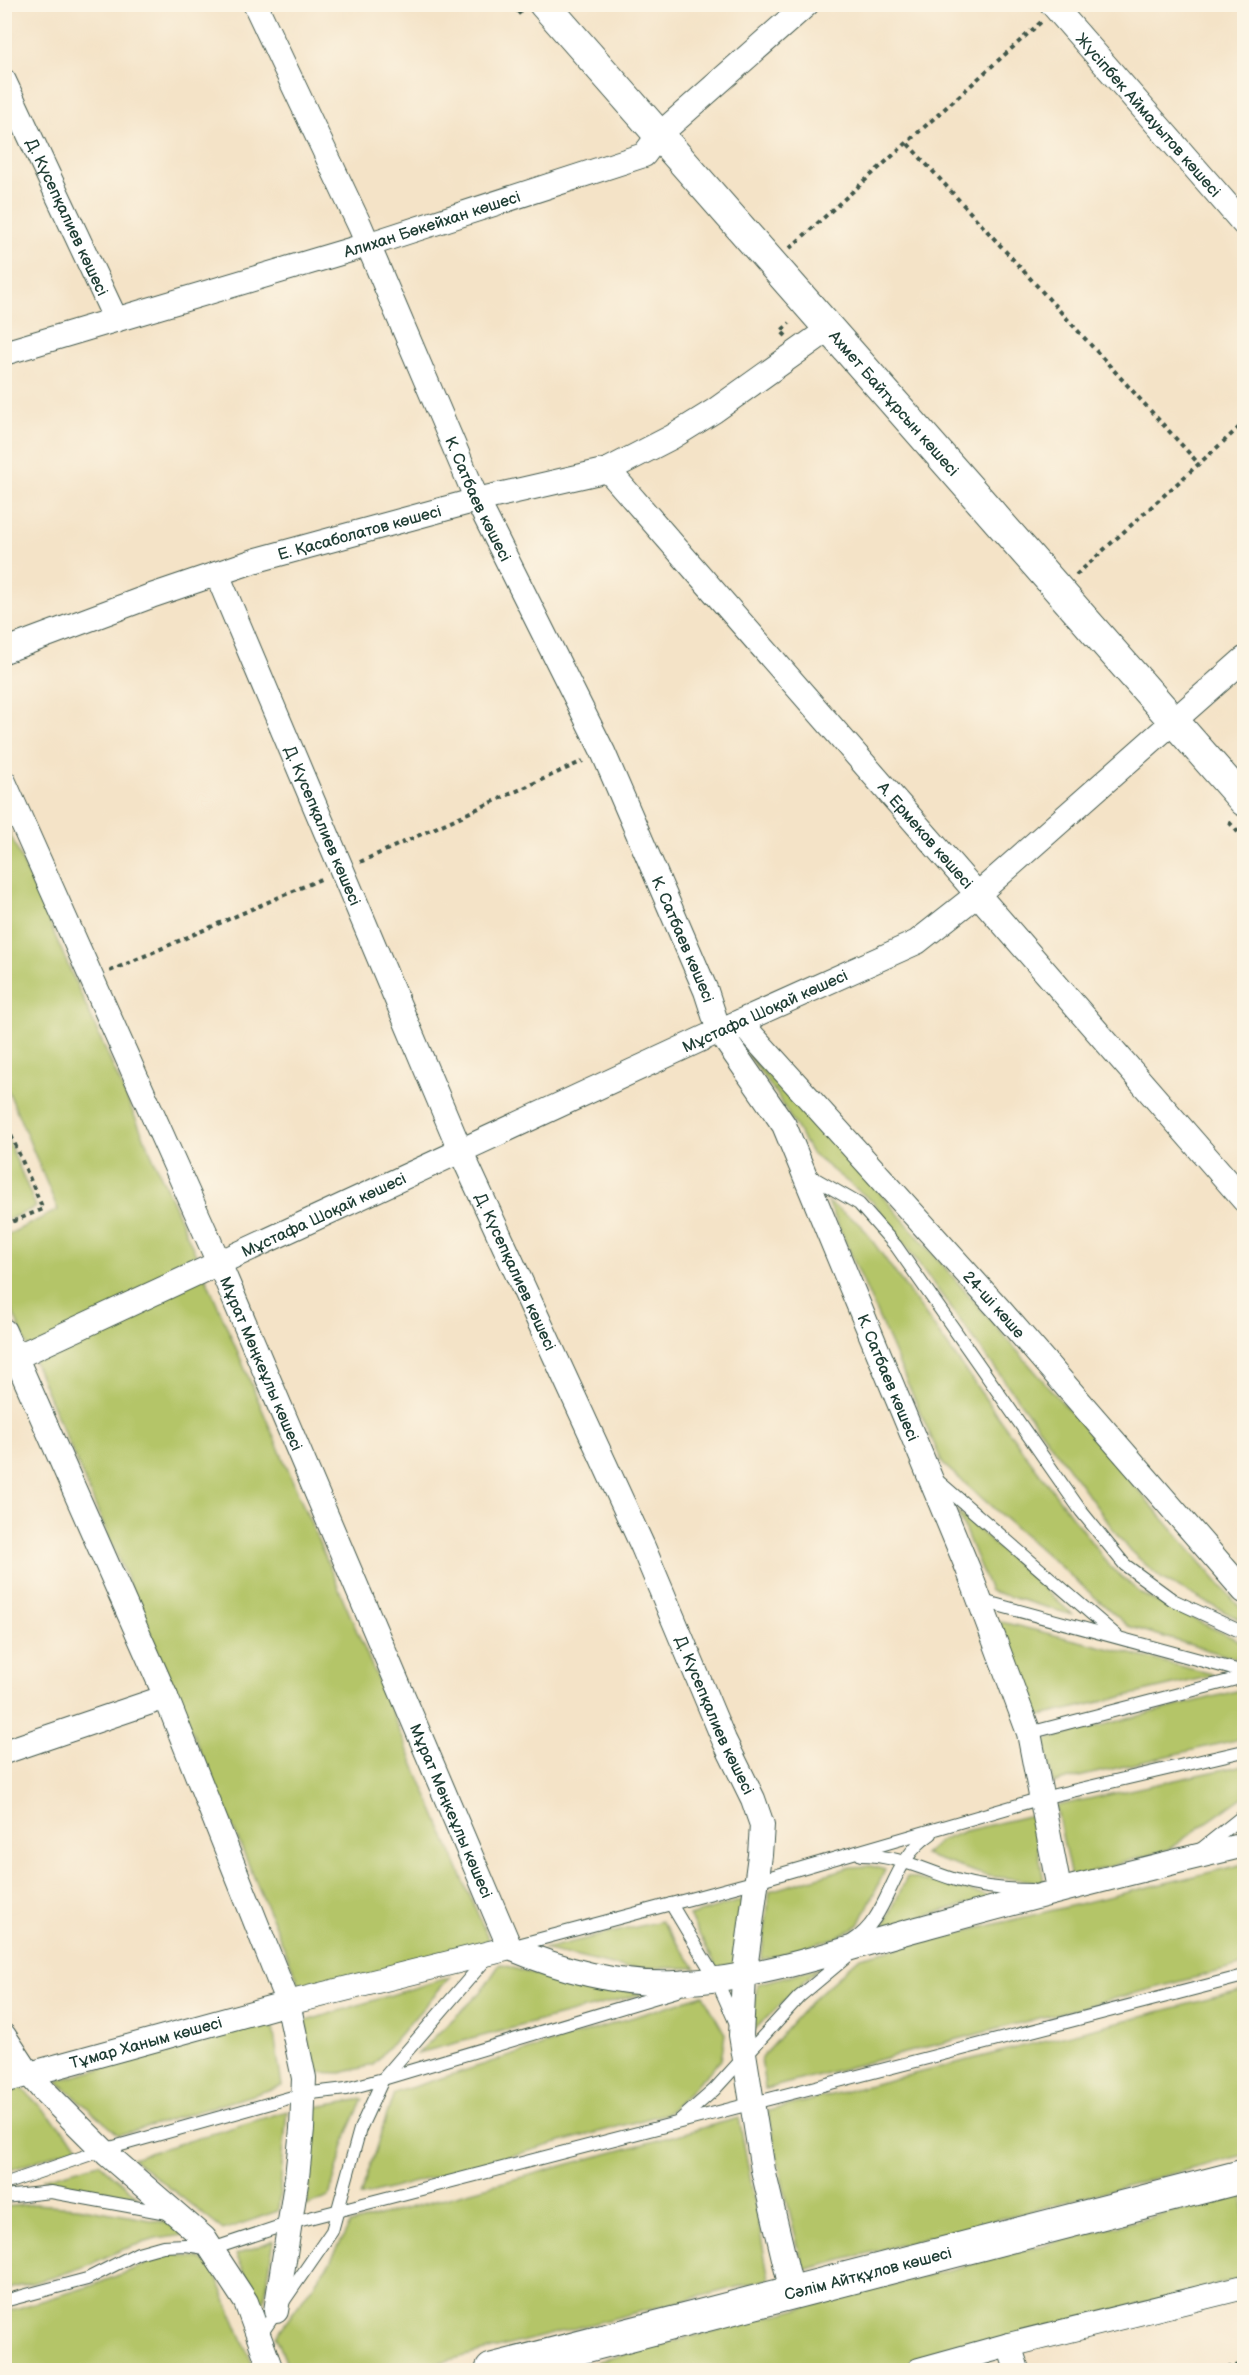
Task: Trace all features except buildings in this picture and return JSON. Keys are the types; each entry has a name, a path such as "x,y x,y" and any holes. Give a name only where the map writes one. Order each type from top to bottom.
{"highway":[{"name":"Сәлім Айтқұлов көшесі","path":"492,2370 537,2365 792,2292 1245,2176"}],"street":[{"name":"К. Сатбаев көшесі","path":"255,4 367,245 477,500 603,752 706,991 784,1125 979,1600 1029,1733 1059,1889"},
{"name":"Ахмет Байтұрсын көшесі","path":"544,4 1175,721 1234,808"},
{"name":"Алихан Бөкейхан көшесі","path":"4,353 367,245 644,155 659,135 807,4"},
{"name":"Жүсіпбек Аймауытов көшесі","path":"1054,7 1245,224"},
{"name":"Д. Күсепқалиев көшесі","path":"4,81 116,320"},
{"name":"Е. Қасаболатов көшесі","path":"4,651 151,596 257,560 477,500 608,470 672,437 714,411 829,329"},
{"name":"А. Ермеков көшесі","path":"608,470 1245,1200"},
{"name":"Д. Күсепқалиев көшесі","path":"217,574 461,1152 643,1547 724,1740 753,1799 762,1825 744,1977 743,2045 763,2170 792,2292"},
{"name":"Мұстафа Шоқай көшесі","path":"16,1357 917,942 978,894 1245,658"},
{"name":"Мұрат Мөңкеұлы көшесі","path":"4,782 219,1263 502,1950"},
{"name":"24-ші көше","path":"729,1027 1000,1310 1245,1591"},
{"path":"4,1331 166,1697 288,2003 304,2079 300,2153 276,2311"},
{"path":"4,1752 166,1697"},
{"path":"502,1950 583,1972 632,1982 676,1983 744,1977 1059,1889 1245,1845"},
{"name":"Тұмар Ханым көшесі","path":"4,2081 288,2003 502,1950"},
{"path":"4,2036 29,2074 103,2150 204,2238 246,2302 272,2370"},
{"path":"919,2370 1008,2345 1245,2287"},
{"path":"1008,2345 1017,2370"}],"lane":[{"path":"803,1172 859,1204 896,1246 1081,1511 1125,1565 1173,1600 1245,1633"},
{"path":"927,1471 1120,1638"},
{"path":"979,1600 1245,1672"},
{"path":"1029,1733 1245,1677"},
{"path":"259,2337 332,2231 360,2130 383,2079 474,1971 502,1950 757,1881 1042,1798 1245,1751"},
{"path":"1190,1858 1245,1815"},
{"path":"834,1952 860,1936 873,1923 903,1861 919,1842 942,1827"},
{"path":"849,1854 876,1855 903,1861 959,1881 1014,1890 1059,1889"},
{"path":"671,1904 716,1979 743,2045"},
{"path":"677,2123 714,2090 743,2045 840,1961 874,1941"},
{"path":"4,2301 87,2279 138,2253 163,2246 186,2245 212,2249 290,2223 337,2213 1245,1976"},
{"path":"4,2185 103,2150 303,2094 346,2089 383,2079 716,1979"},
{"path":"4,2185 177,2214"},
{"path":"4,2197 51,2192"}],"path":[{"path":"772,264 908,144 1054,7"},
{"path":"908,144 1199,464"},
{"path":"783,314 790,323 781,331 800,350"},
{"path":"1059,590 1245,423"},
{"path":"93,979 341,871 603,752"},
{"path":"1234,808 1245,840"},
{"path":"4,1119 43,1209 4,1225"},
{"path":"1218,2370 1245,2364"}],"green space":[{"path":"4,820 203,1271 494,1952 306,1999 5,1294 5,1236 58,1210 5,1083"},
{"path":"747,1054 835,1141 1244,1612 1244,1622 1162,1579 1127,1548 874,1203 811,1153 777,1095"},
{"path":"5,1133 36,1207 4,1221"},
{"path":"828,1202 861,1225 1020,1447 1110,1567 1143,1595 1244,1643 1244,1661 1128,1626 943,1464"},
{"path":"957,1511 1073,1615 990,1591"},
{"path":"998,1621 1216,1675 1036,1717"},
{"path":"1244,1689 1244,1738 1053,1783 1045,1740"},
{"path":"1244,1765 1244,1796 1169,1849 1071,1878 1056,1806"},
{"path":"1032,1815 1044,1882 987,1876 924,1855 940,1841 965,1831"},
{"path":"1244,1864 1244,1965 765,2089 761,2058 811,2001 860,1957"},
{"path":"871,1866 885,1870 859,1925 838,1937 761,1960 770,1891 851,1867"},
{"path":"907,1877 996,1897 884,1926"},
{"path":"743,1900 738,1964 717,1967 689,1916"},
{"path":"661,1921 696,1968 625,1968 543,1949"},
{"path":"500,1964 552,1980 645,1993 418,2053 481,1992"},
{"path":"818,1968 752,2032 757,1984"},
{"path":"450,1977 373,2065 341,2073 311,2072 306,2021"},
{"path":"1244,1990 1244,2155 804,2270 782,2181 768,2111"},
{"path":"703,1995 725,2034 721,2060 668,2113 360,2197 394,2093"},
{"path":"272,2021 282,2086 119,2135 57,2081"},
{"path":"21,2087 79,2146 5,2172 4,2092"},
{"path":"363,2099 348,2132 329,2197 307,2206 316,2107"},
{"path":"287,2111 278,2211 223,2230 132,2158"},
{"path":"739,2118 769,2279 410,2370 289,2370 276,2336 330,2262 350,2224"},
{"path":"99,2163 138,2197 42,2179"},
{"path":"1244,2193 1244,2278 887,2370 586,2370 599,2361"},
{"path":"34,2204 77,2207 168,2223 185,2235 156,2239 121,2250 54,2277 5,2290 5,2207"},
{"path":"274,2240 263,2309 236,2255"},
{"path":"171,2254 198,2258 212,2266 255,2370 5,2370 5,2312 94,2285"}]}
